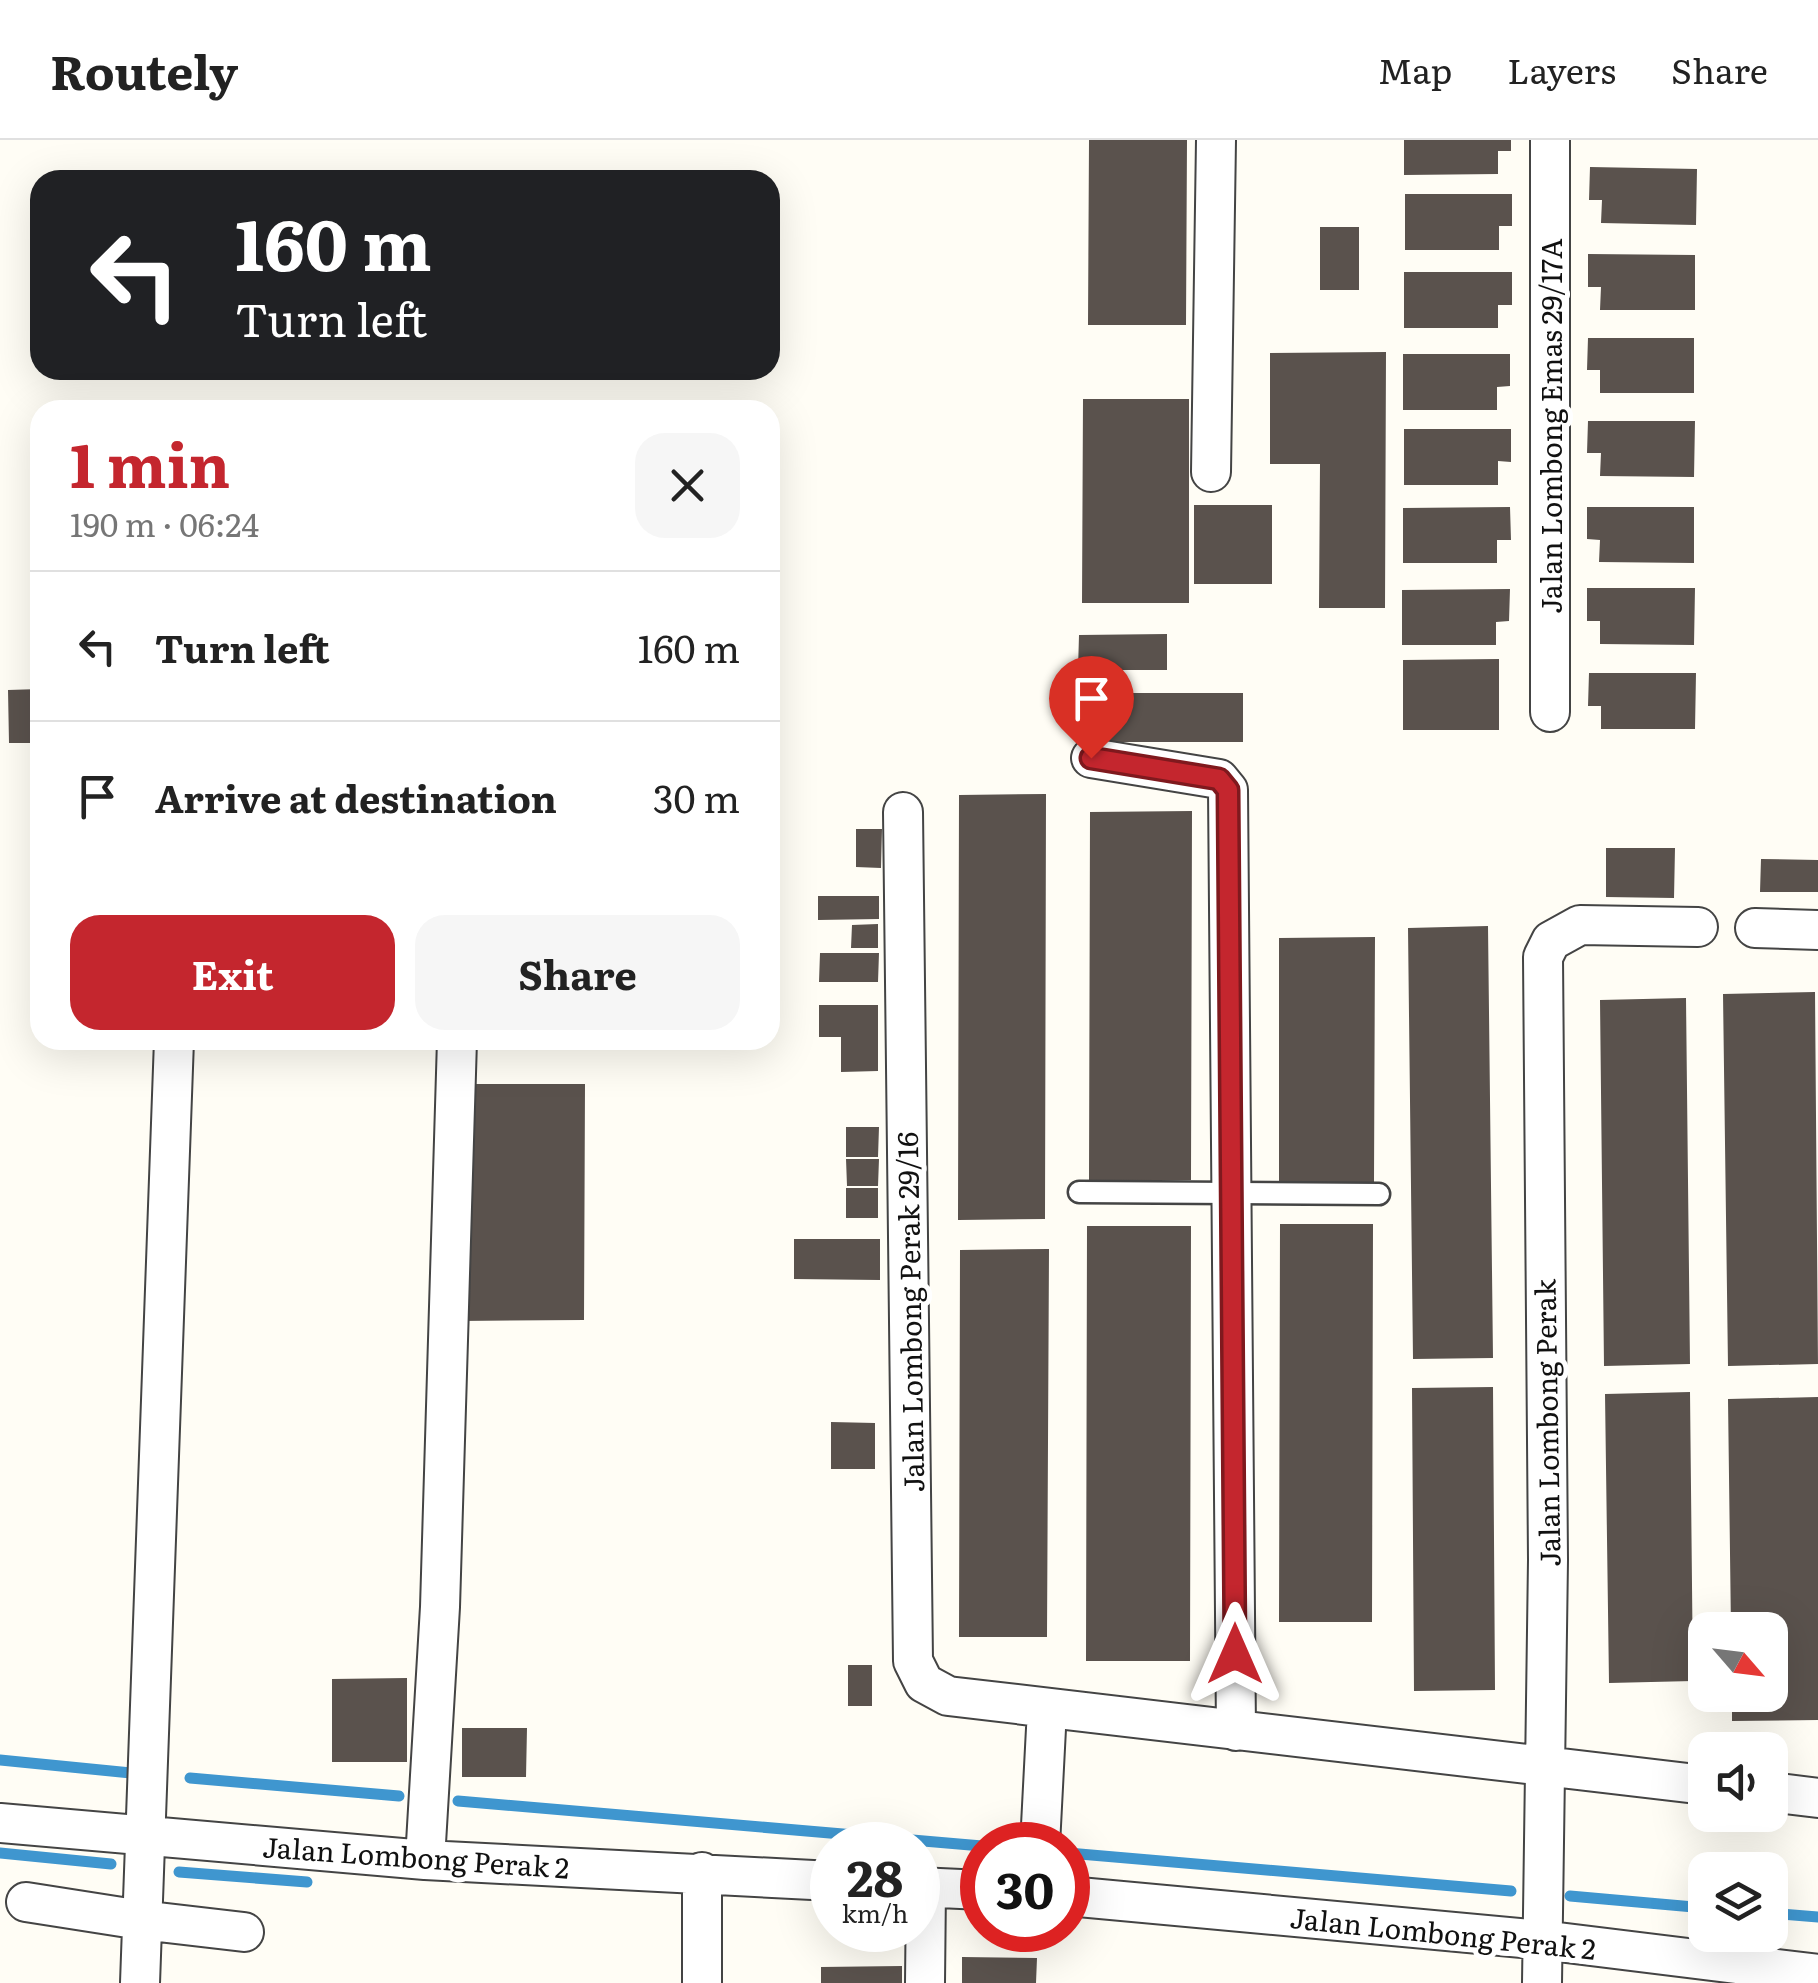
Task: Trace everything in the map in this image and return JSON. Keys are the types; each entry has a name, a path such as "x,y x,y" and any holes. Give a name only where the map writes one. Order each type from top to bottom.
{"street":[{"path":"1212,472 1216,140"},
{"name":"Jalan Lombong Emas 29/17A","path":"1550,140 1550,712"},
{"path":"1091,758 1219,779 1228,790 1236,1731"},
{"name":"Jalan Lombong Perak 29/16","path":"902,812 913,1661 924,1684 948,1696 1047,1709 1688,1783"},
{"name":"Jalan Lombong Perak","path":"1542,1983 1548,1560 1543,956 1552,940 1580,924 1698,927"},
{"path":"1755,928 1818,930"},
{"path":"140,1983 174,1050"},
{"path":"425,1860 440,1606 457,1050"},
{"path":"1041,1822 1047,1709"},
{"path":"1788,1794 1818,1798"},
{"name":"Jalan Lombong Perak 2","path":"0,1824 425,1860 810,1879"},
{"path":"702,1872 702,1983"},
{"name":"Jalan Lombong Perak 2","path":"1090,1898 1542,1940 1818,1974"},
{"path":"26,1902 244,1932"},
{"path":"924,1952 925,1983"}],"lane":[{"path":"1079,1192 1379,1194"}],"building":[{"path":"1089,140 1187,140 1186,325 1088,325"},
{"path":"1404,140 1511,140 1511,151 1498,151 1498,174 1404,175"},
{"path":"1590,167 1697,169 1696,225 1601,223 1602,200 1589,200"},
{"path":"1405,194 1512,194 1512,226 1499,226 1499,250 1405,250"},
{"path":"1320,227 1359,227 1359,290 1320,290"},
{"path":"1588,254 1695,255 1695,310 1600,310 1601,287 1588,287"},
{"path":"1404,272 1512,272 1512,305 1498,305 1498,328 1404,328"},
{"path":"1588,338 1694,338 1694,393 1600,393 1600,370 1587,370"},
{"path":"1386,352 1385,608 1319,608 1320,464 1270,464 1270,353"},
{"path":"1403,354 1510,354 1510,386 1497,387 1497,410 1403,410"},
{"path":"1083,399 1189,399 1189,603 1082,603"},
{"path":"1588,421 1695,421 1694,477 1600,476 1601,453 1587,453"},
{"path":"1404,429 1511,429 1511,462 1498,461 1498,485 1404,485"},
{"path":"1194,505 1272,505 1272,584 1194,584"},
{"path":"1510,507 1511,540 1497,540 1497,563 1403,563 1403,508"},
{"path":"1587,507 1694,507 1694,563 1599,562 1600,540 1587,539"},
{"path":"1587,588 1695,588 1694,645 1600,644 1600,621 1587,621"},
{"path":"1510,589 1509,621 1496,622 1496,645 1402,645 1402,590"},
{"path":"1167,634 1167,670 1078,670 1079,635"},
{"path":"1499,659 1499,730 1403,730 1403,660"},
{"path":"1589,673 1696,673 1695,729 1601,729 1601,706 1588,706"},
{"path":"30,689 30,743 9,743 8,690"},
{"path":"1081,693 1243,693 1243,742 1081,742"},
{"path":"1046,794 1045,1219 958,1220 959,795"},
{"path":"1192,811 1191,1180 1089,1181 1090,812"},
{"path":"856,829 882,829 881,868 856,867"},
{"path":"1606,848 1675,848 1674,898 1606,897"},
{"path":"1761,859 1818,860 1818,892 1760,892"},
{"path":"818,896 879,896 879,919 818,920"},
{"path":"878,924 878,948 851,948 852,925"},
{"path":"1488,926 1493,1358 1413,1359 1408,928"},
{"path":"1375,937 1374,1183 1279,1184 1279,938"},
{"path":"820,953 879,953 878,982 819,982"},
{"path":"1815,992 1818,1364 1728,1366 1723,994"},
{"path":"1686,998 1690,1364 1604,1366 1600,1000"},
{"path":"819,1005 878,1005 878,1071 841,1072 841,1037 819,1037"},
{"path":"459,1084 585,1084 584,1320 459,1321"},
{"path":"846,1127 879,1127 878,1157 846,1157"},
{"path":"846,1159 879,1159 878,1186 847,1186"},
{"path":"846,1188 878,1188 878,1218 846,1218"},
{"path":"1280,1224 1373,1224 1372,1622 1279,1622"},
{"path":"1087,1226 1191,1226 1190,1661 1086,1661"},
{"path":"794,1239 880,1239 880,1280 794,1279"},
{"path":"1049,1249 1047,1637 959,1637 960,1250"},
{"path":"1493,1387 1495,1690 1414,1691 1412,1388"},
{"path":"1690,1392 1692,1612 1688,1612 1688,1681 1609,1683 1605,1394"},
{"path":"1818,1397 1818,1720 1732,1721 1732,1712 1788,1712 1788,1612 1731,1612 1728,1399"},
{"path":"831,1422 875,1423 875,1469 831,1469"},
{"path":"848,1665 872,1665 872,1706 848,1706"},
{"path":"407,1678 407,1762 332,1762 332,1679"},
{"path":"462,1728 527,1728 526,1777 462,1777"},
{"path":"962,1957 1037,1958 1036,1983 962,1983"},
{"path":"902,1966 902,1983 821,1983 821,1967"}],"waterway":[{"path":"0,1760 131,1773"},
{"path":"190,1778 399,1796"},
{"path":"458,1801 960,1844"},
{"path":"0,1853 111,1864"},
{"path":"1090,1855 1511,1891"},
{"path":"179,1872 307,1882"},
{"path":"1570,1896 1688,1906"},
{"path":"1788,1914 1818,1917"}],"route":[{"path":"1091,758 1219,779 1228,790 1235,1654"}]}
